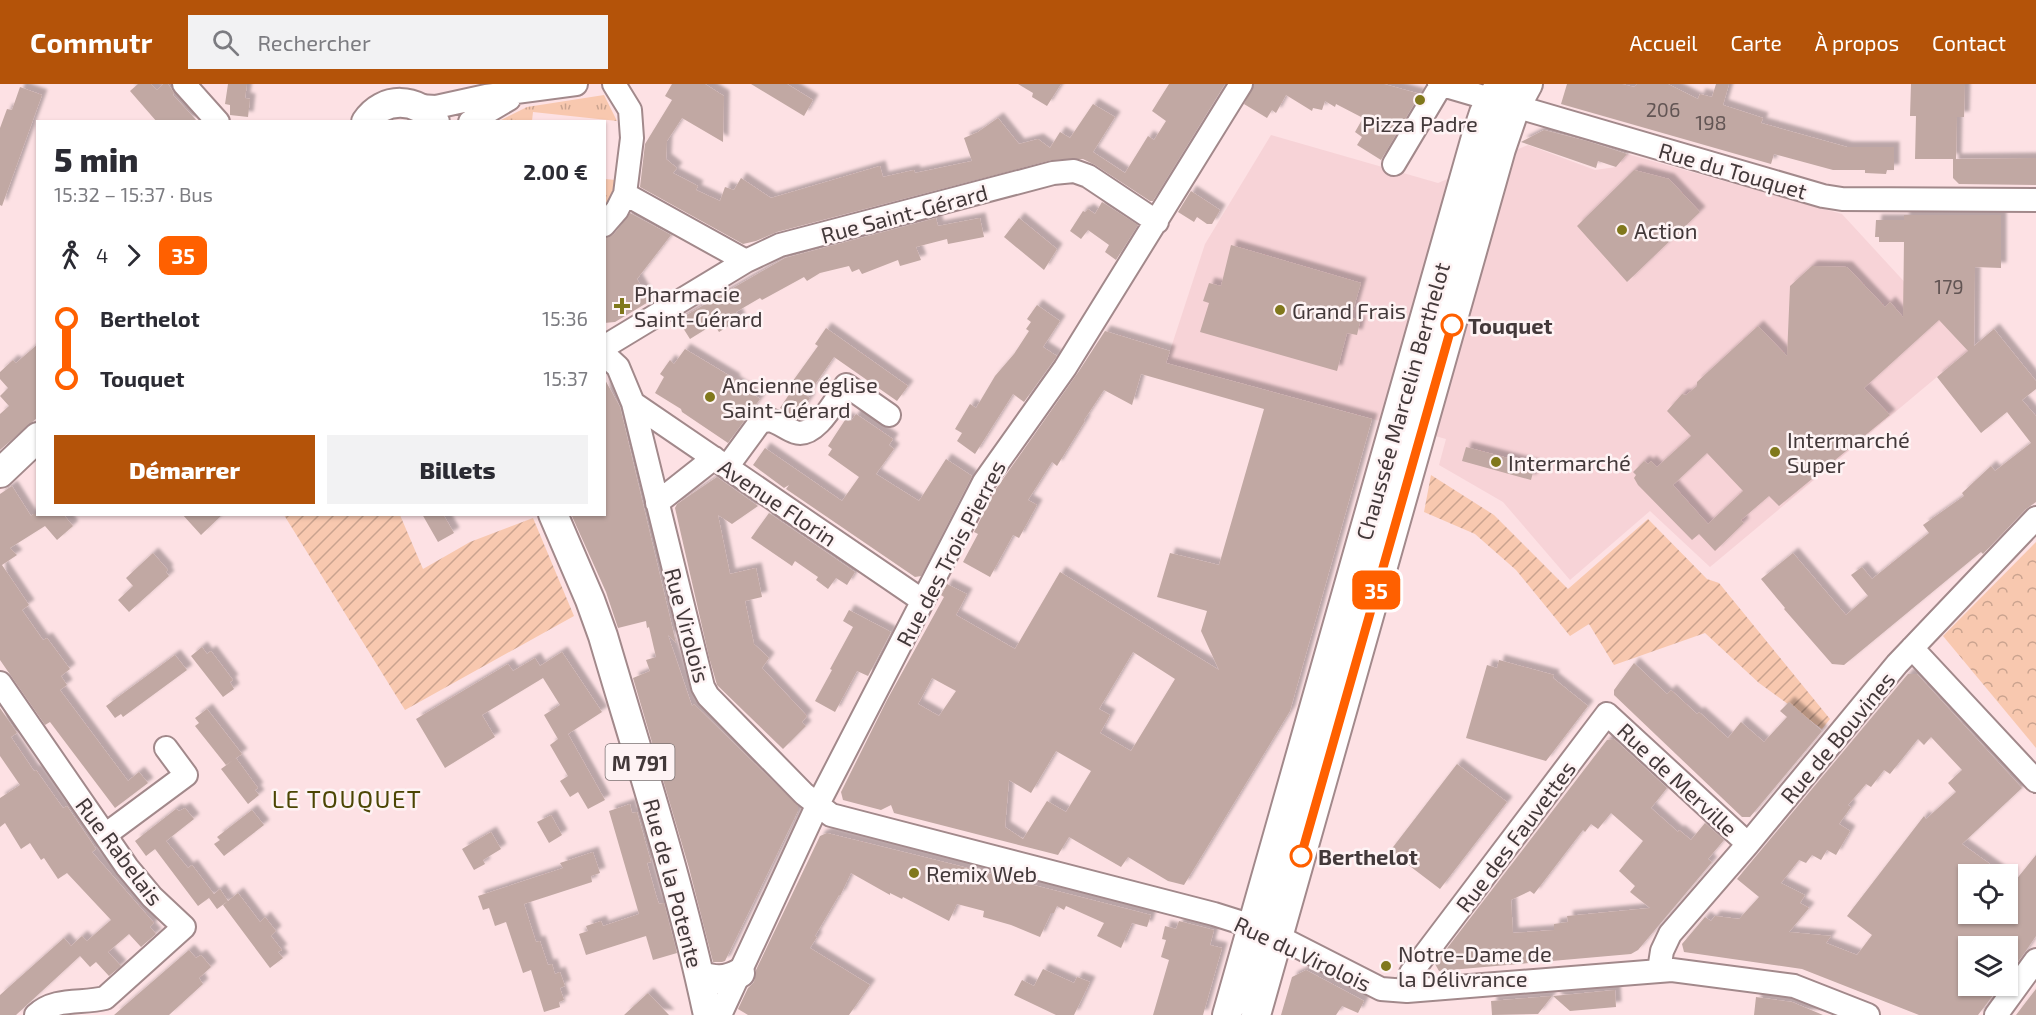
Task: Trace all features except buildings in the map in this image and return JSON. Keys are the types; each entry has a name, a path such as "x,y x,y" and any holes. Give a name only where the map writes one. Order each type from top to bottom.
{"main road":[{"path":"367,120 372,84"},
{"name":"Chaussée Marcelin Berthelot","path":"1227,1015 1476,137 1509,94"},
{"name":"Chaussée Marcelin Berthelot","path":"1256,1015 1501,149 1509,94"},
{"path":"367,120 386,105 396,102 417,104"},
{"path":"0,473 36,439"},
{"name":"Rue de la Potente","path":"554,516 600,626 675,878 708,1015"},
{"path":"700,975 719,980 729,979 740,973"}],"street":[{"path":"184,84 216,120"},
{"path":"417,104 436,107 486,96 576,84"},
{"path":"606,223 617,210 625,194 632,138 632,118 627,103 614,84"},
{"name":"Rue des Trois Pierres","path":"720,1015 817,806 984,482 1065,368 1241,84"},
{"path":"1394,164 1440,84"},
{"name":"Rue du Touquet","path":"1440,84 1509,94 1823,196 1842,199 2036,200"},
{"path":"473,120 504,100 527,92"},
{"name":"Rue Saint-Gérard","path":"606,346 746,261 780,245 1065,171 1074,171 1088,176 1157,222"},
{"path":"625,194 746,261"},
{"name":"Rue Virolois","path":"606,356 618,368 633,403 703,687 708,696 817,806"},
{"path":"657,503 720,462 760,422 769,420 794,432 807,433 817,425 846,386 889,415"},
{"name":"Avenue Florin","path":"633,403 923,602"},
{"name":"Rue de Bouvines","path":"1659,970 1662,951 1670,934 1911,648 2036,518"},
{"path":"1911,648 2036,781"},
{"name":"Rue Rabelais","path":"0,682 127,867 152,897 184,927 105,998 51,1005 36,1015"},
{"name":"Rue de Merville","path":"1607,714 1748,844"},
{"name":"Rue des Fauvettes","path":"1407,991 1411,973 1607,714"},
{"path":"105,835 186,775 166,748"},
{"name":"Rue du Virolois","path":"817,806 838,818 1214,914 1252,926 1279,937 1372,985 1390,991 1681,970 1794,986 1868,1015"},
{"path":"1996,1015 2036,960"}],"shaded area":[{"path":"1271,135 1438,183 1528,145 1595,170 1616,167 1627,154 1842,214 1968,351 1710,567 1650,511 1570,580 1503,502 1439,465 1446,439 1166,363 1205,244"}],"green space":[{"path":"604,95 617,121 533,112 532,120 501,120 527,107"},
{"path":"606,179 616,180 614,193 606,203"},
{"path":"1431,475 1494,515 1568,589 1648,519 1707,579 1719,583 1830,719 1822,729 1759,683 1705,633 1614,665 1589,624 1570,636 1516,570 1475,534 1424,512"},
{"path":"285,516 400,516 423,569 470,542 533,518 574,616 405,710"},
{"path":"2036,542 2036,748 1943,636"}],"bus line":[{"name":"35","path":"1301,856 1452,325"}],"place":[{"name":"Pizza Padre","path":"1420,100"},
{"name":"Action","path":"1622,230"},
{"name":"Pharmacie Saint-Gérard","path":"622,306"},
{"name":"Grand Frais","path":"1280,310"},
{"name":"Touquet","path":"1452,325"},
{"name":"Ancienne église Saint-Gérard","path":"710,397"},
{"name":"Intermarché Super","path":"1775,452"},
{"name":"Intermarché","path":"1496,462"},
{"name":"Berthelot","path":"1301,856"},
{"name":"Remix Web","path":"914,873"},
{"name":"Notre-Dame de la Délivrance","path":"1386,966"}],"district":[{"name":"LE TOUQUET","path":"347,798"}]}
